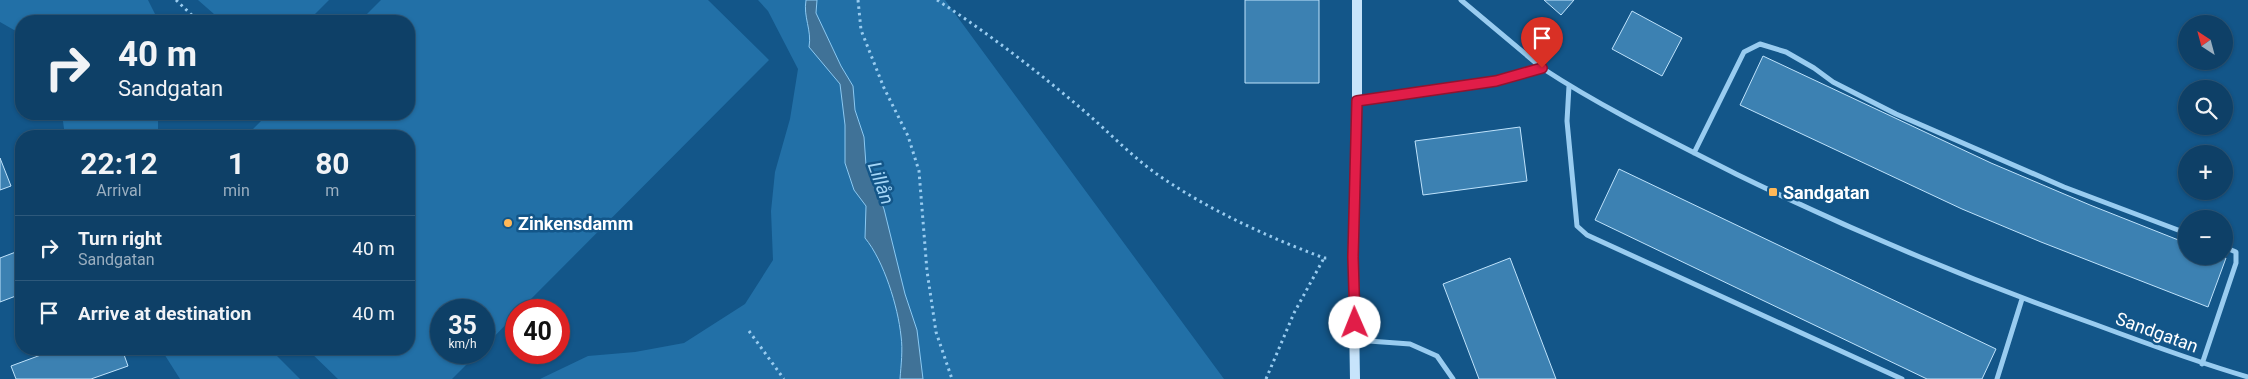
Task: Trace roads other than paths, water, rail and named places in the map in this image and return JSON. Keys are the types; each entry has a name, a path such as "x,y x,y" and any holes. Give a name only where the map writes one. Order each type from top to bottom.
{"street":[{"path":"1355,379 1353,257 1357,101 1357,0"},
{"name":"Sandgatan","path":"1461,0 1542,68 1569,86 1694,152 1878,241 2022,299 2202,364 2248,377"},
{"path":"1694,152 1744,52 1760,44 1786,52 1814,68 1833,82 1896,114 2064,187 2178,230"},
{"path":"1357,101 1496,81 1542,68"},
{"path":"1569,86 1567,121 1577,226 1587,235 1902,379"},
{"path":"2202,364 2236,263 2236,252 2233,251"},
{"path":"1997,379 2022,299"},
{"path":"1355,340 1410,344 1437,356 1453,379"}],"place":[{"name":"Sandgatan","path":"1773,192"},
{"name":"Zinkensdamm","path":"508,223"}],"water label":[{"name":"Lillån","path":"881,183"}]}
